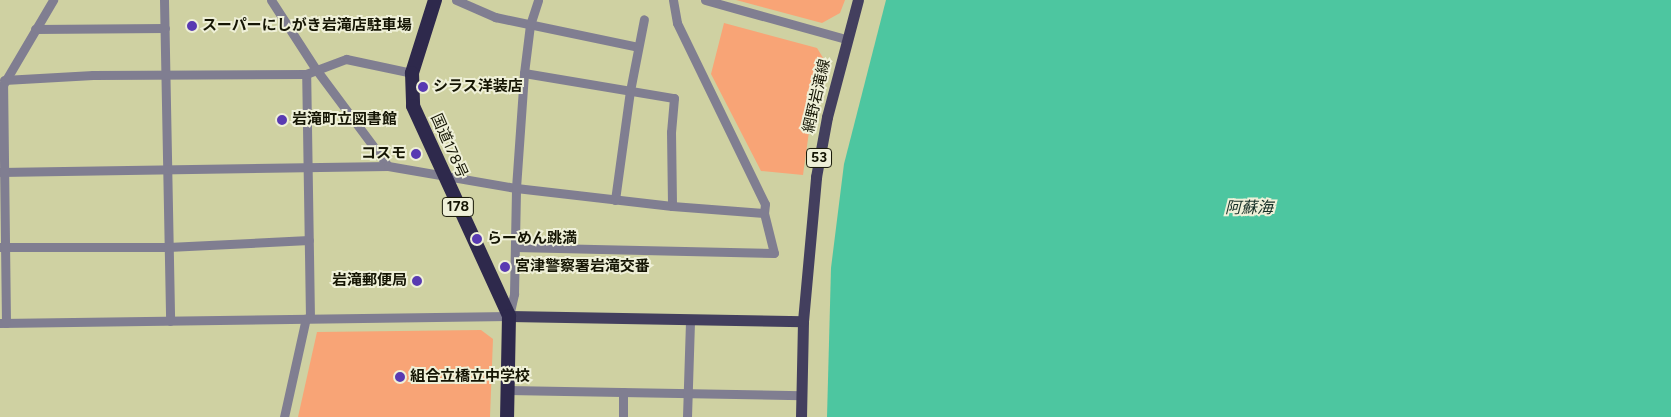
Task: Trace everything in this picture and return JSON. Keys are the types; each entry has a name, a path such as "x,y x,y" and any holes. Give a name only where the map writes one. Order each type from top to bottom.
{"highway":[{"name":"国道178号","path":"435,0 412,73 413,106 443,176 508,316 507,417"}],"main road":[{"name":"網野岩滝線","path":"801,417 803,320 816,176 846,39 858,0"},
{"path":"508,316 803,320"}],"street":[{"path":"53,0 2,78 3,323 508,316 514,294 516,188 524,73 530,25 538,0"},
{"path":"164,0 170,321"},
{"path":"272,0 315,68 388,166"},
{"path":"456,0 496,17 638,47"},
{"path":"515,247 774,252 764,213 765,204 677,24 673,0"},
{"path":"705,0 846,39"},
{"path":"616,200 630,91 644,19"},
{"path":"35,29 165,28"},
{"path":"2,78 306,74 315,68 346,59 412,73"},
{"path":"524,73 674,98 671,132 672,206"},
{"path":"284,417 308,318 306,74"},
{"path":"2,172 388,166 516,188 672,206 764,213"},
{"path":"2,247 168,247 308,240"},
{"path":"687,417 690,319"},
{"path":"507,390 802,395"},
{"path":"623,392 623,417"}],"shaded area":[{"path":"736,0 845,0 840,13 822,23"},
{"path":"724,23 817,48 825,61 812,110 803,175 761,171 711,74"},
{"name":"組合立橋立中学校","path":"481,330 493,339 490,417 298,417 317,332"}],"water":[{"name":"阿蘇海","path":"886,0 1671,0 1671,417 827,417 831,268 844,164"}],"place":[{"name":"スーパーにしがき岩滝店駐車場","path":"192,26"},
{"name":"シラス洋装店","path":"423,87"},
{"name":"岩滝町立図書館","path":"282,120"},
{"name":"コスモ","path":"416,154"},
{"name":"らーめん跳満","path":"477,239"},
{"name":"宮津警察署岩滝交番","path":"505,267"},
{"name":"岩滝郵便局","path":"417,281"},
{"name":"組合立橋立中学校","path":"400,377"}]}
